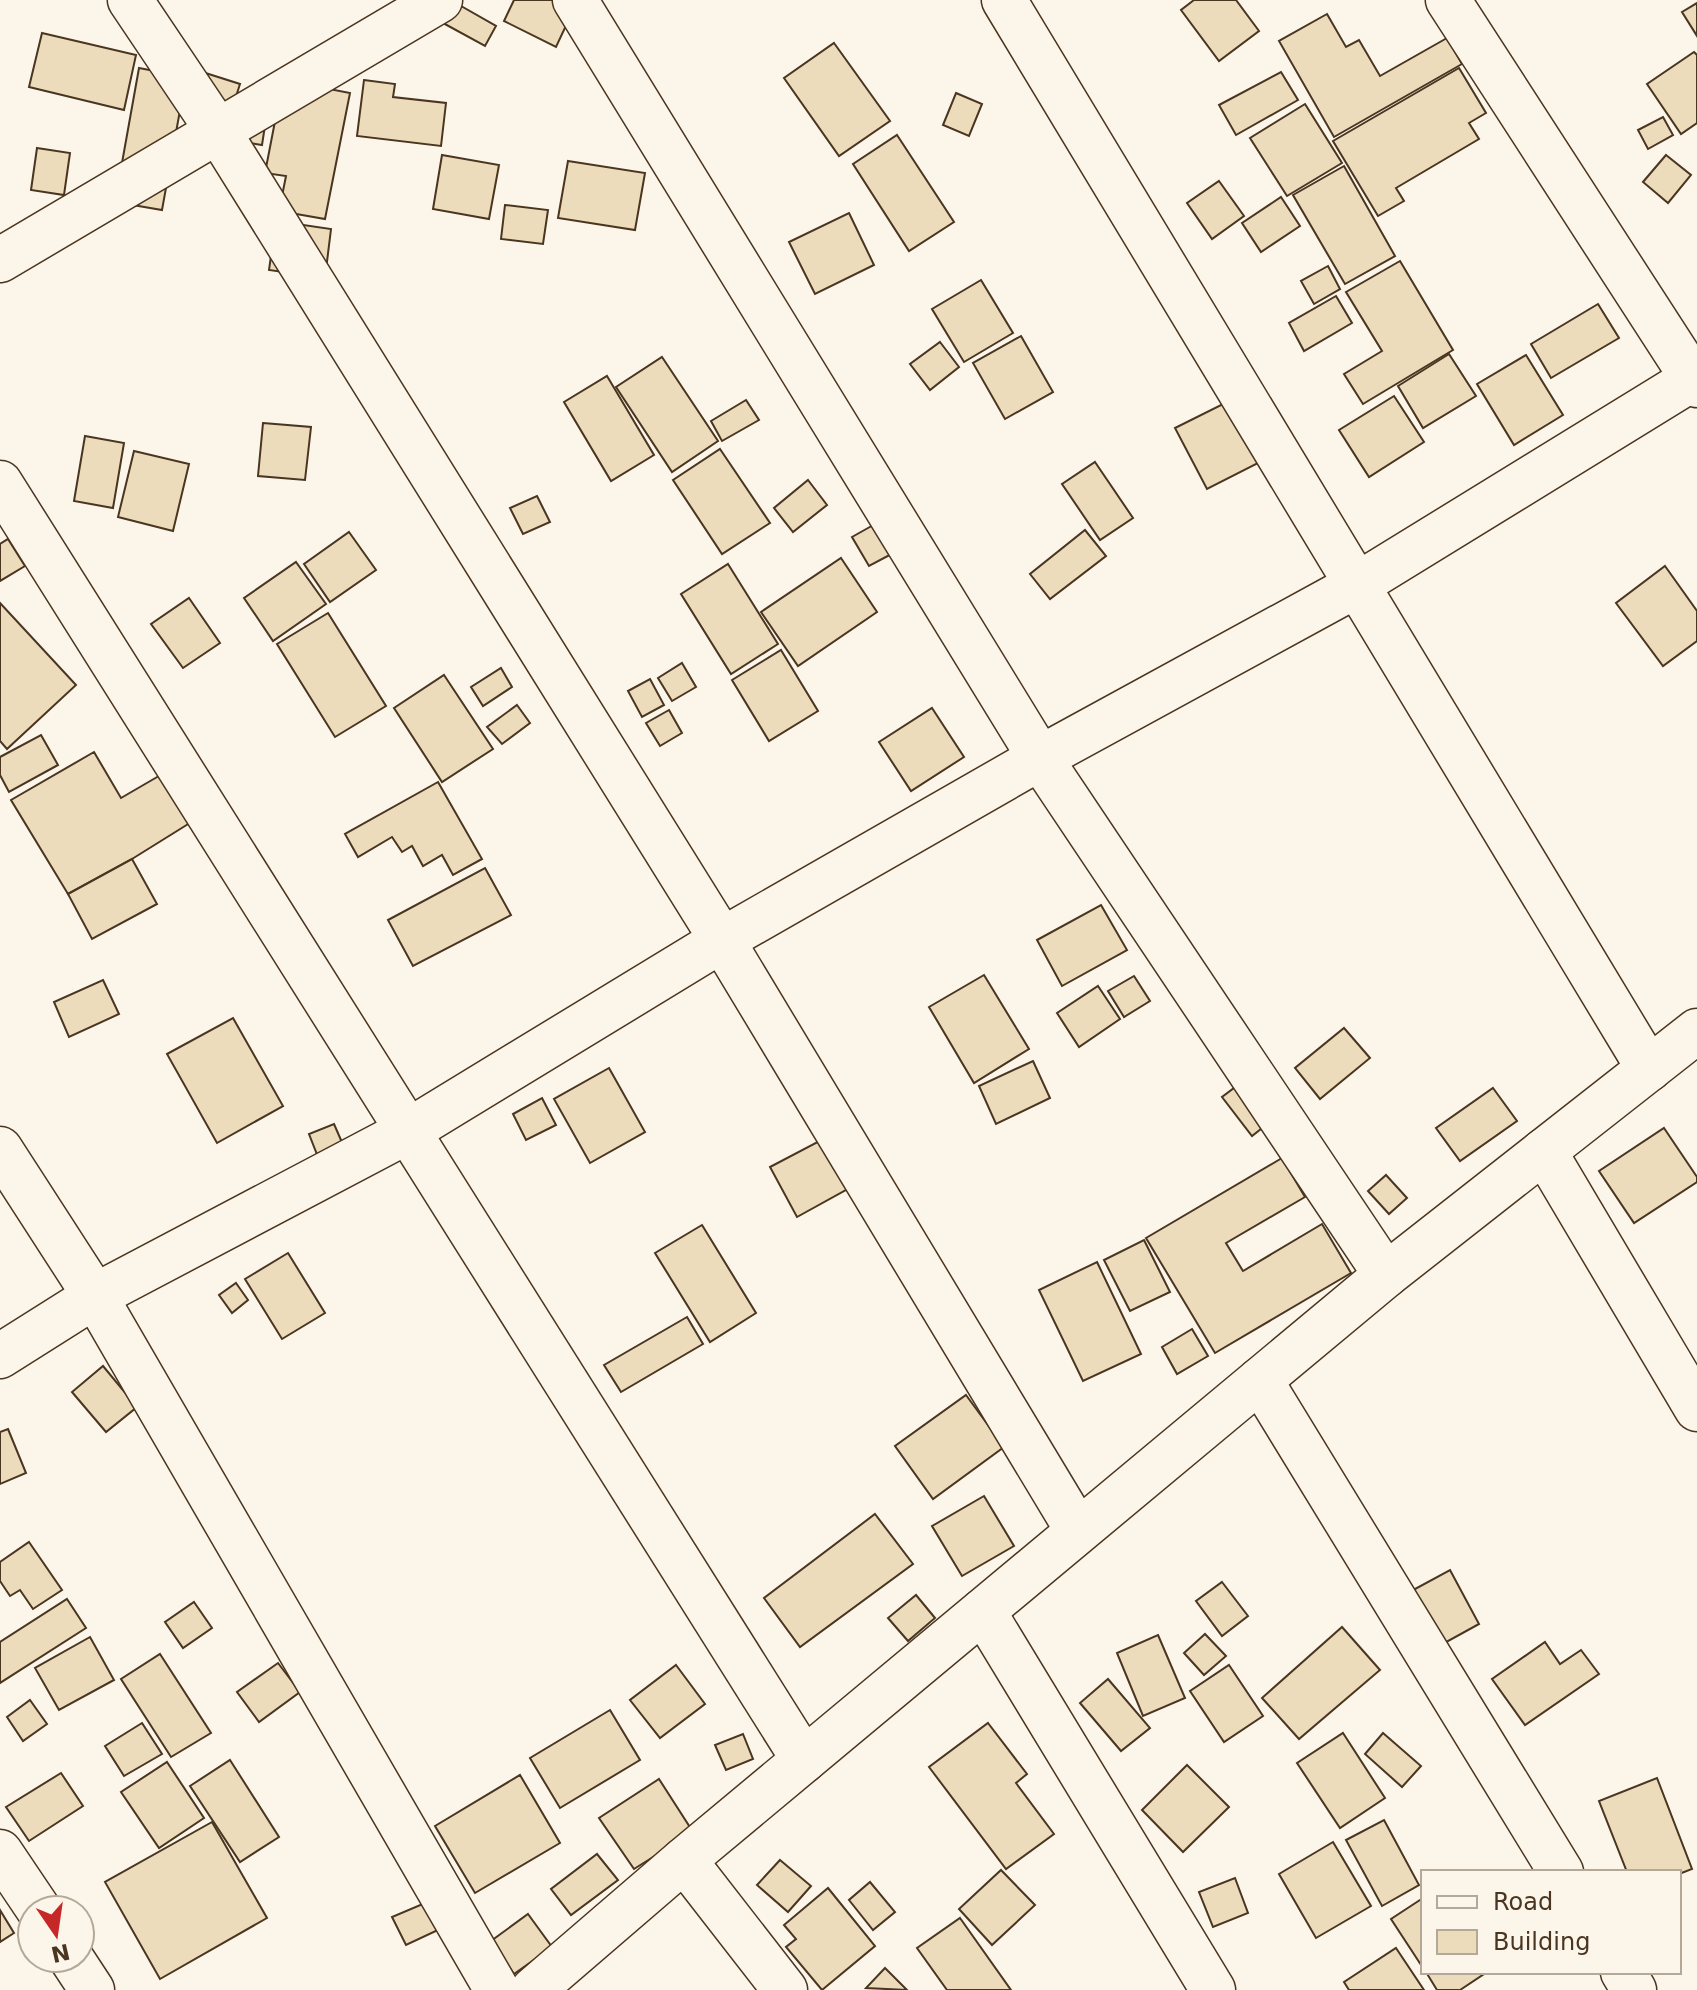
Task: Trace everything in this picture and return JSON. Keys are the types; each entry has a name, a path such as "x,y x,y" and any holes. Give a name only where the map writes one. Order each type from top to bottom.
{"street":[{"path":"130,0 218,131 722,940 1078,1531"},
{"path":"0,260 440,0"},
{"path":"575,0 1040,758 1386,1275"},
{"path":"1004,0 1649,1069"},
{"path":"0,1356 95,1296 410,1130 722,940 1040,758 1357,585 1696,380 1448,0"},
{"path":"0,483 804,1760"},
{"path":"533,1990 684,1860 1386,1275 1697,1031"},
{"path":"0,1149 95,1296 497,1990"},
{"path":"1544,1151 1697,1409"},
{"path":"1260,1380 1560,1870"},
{"path":"983,1611 1213,1990"},
{"path":"0,1852 28,1894"},
{"path":"684,1860 785,1990"}],"building":[{"path":"514,0 578,0 556,47 504,21"},
{"path":"1194,0 1236,0 1259,31 1219,61 1181,10"},
{"path":"454,2 496,26 485,46 443,23"},
{"path":"1697,3 1697,36 1682,12"},
{"path":"1327,14 1346,47 1359,40 1380,76 1447,38 1462,64 1334,137 1279,41"},
{"path":"42,33 136,55 124,110 29,87"},
{"path":"834,43 890,121 839,156 784,78"},
{"path":"1694,52 1697,55 1697,123 1681,134 1647,84"},
{"path":"139,68 186,77 162,210 115,202"},
{"path":"1459,68 1486,113 1469,123 1479,139 1396,188 1404,201 1378,216 1333,141"},
{"path":"196,70 240,84 232,109 188,95"},
{"path":"1281,72 1298,100 1236,135 1219,105"},
{"path":"283,80 350,93 325,219 279,211 286,176 265,173"},
{"path":"364,80 395,84 393,97 446,103 441,146 357,136"},
{"path":"956,93 982,104 969,136 943,125"},
{"path":"1305,104 1342,163 1287,196 1250,138"},
{"path":"1663,117 1673,135 1648,149 1638,130"},
{"path":"266,119 262,145 236,141"},
{"path":"897,135 954,222 909,251 853,164"},
{"path":"37,148 70,153 64,195 31,190"},
{"path":"442,155 499,165 489,219 433,209"},
{"path":"1666,155 1691,175 1668,203 1643,182"},
{"path":"568,161 645,173 635,230 558,218"},
{"path":"1344,166 1395,256 1345,284 1293,195"},
{"path":"1219,181 1244,216 1212,239 1187,203"},
{"path":"1281,197 1300,226 1261,252 1242,223"},
{"path":"505,205 548,210 543,244 501,239"},
{"path":"849,213 874,265 815,294 789,242"},
{"path":"276,221 331,229 325,278 269,270"},
{"path":"1400,261 1453,350 1363,404 1344,374 1382,351 1346,292"},
{"path":"1328,266 1340,289 1314,304 1301,281"},
{"path":"981,280 1013,333 964,362 932,309"},
{"path":"1336,296 1352,323 1304,351 1289,323"},
{"path":"1598,304 1619,338 1551,378 1531,344"},
{"path":"1021,336 1053,392 1005,419 973,363"},
{"path":"940,342 959,367 930,390 910,364"},
{"path":"1449,354 1476,396 1423,428 1398,386"},
{"path":"1526,355 1563,415 1514,445 1477,384"},
{"path":"662,357 718,441 672,472 616,387"},
{"path":"607,376 654,455 611,481 564,402"},
{"path":"1241,395 1272,456 1207,489 1175,428"},
{"path":"1394,396 1424,442 1369,477 1339,430"},
{"path":"746,400 759,420 722,441 711,421"},
{"path":"263,423 311,427 305,480 258,476"},
{"path":"85,436 124,443 113,508 74,501"},
{"path":"720,449 770,523 722,554 673,480"},
{"path":"134,451 189,464 173,531 118,517"},
{"path":"1095,462 1133,518 1100,540 1062,484"},
{"path":"808,480 827,505 793,532 774,508"},
{"path":"537,496 550,522 523,534 510,508"},
{"path":"884,519 901,549 869,566 852,537"},
{"path":"1085,530 1106,556 1050,599 1030,574"},
{"path":"349,532 376,570 330,602 304,564"},
{"path":"8,539 25,566 0,581 0,544"},
{"path":"841,558 877,612 798,666 761,612"},
{"path":"296,562 326,604 273,641 244,598"},
{"path":"728,564 778,644 731,674 681,594"},
{"path":"1665,566 1697,611 1697,641 1663,666 1616,603"},
{"path":"189,598 220,643 183,668 151,624"},
{"path":"0,603 76,685 7,749 0,741"},
{"path":"328,613 386,706 335,737 277,644"},
{"path":"781,650 818,711 769,741 732,680"},
{"path":"682,663 696,687 672,701 658,678"},
{"path":"501,668 512,687 483,706 471,687"},
{"path":"444,675 493,749 442,782 394,708"},
{"path":"650,679 664,705 642,717 628,691"},
{"path":"517,705 530,723 502,744 487,727"},
{"path":"932,708 964,757 911,791 879,742"},
{"path":"669,710 682,733 660,746 646,723"},
{"path":"41,735 58,765 9,792 0,775 0,757"},
{"path":"94,752 121,798 164,773 193,821 68,894 11,800"},
{"path":"438,782 482,859 453,875 442,855 423,866 412,846 402,852 392,837 358,857 345,834"},
{"path":"132,859 157,904 92,939 68,894"},
{"path":"485,868 511,915 413,966 388,920"},
{"path":"1101,905 1127,950 1062,986 1037,940"},
{"path":"984,975 1029,1049 974,1083 929,1007"},
{"path":"1134,976 1150,1001 1124,1017 1108,991"},
{"path":"103,980 119,1014 69,1037 54,1002"},
{"path":"1098,986 1120,1019 1079,1047 1057,1013"},
{"path":"233,1018 283,1106 217,1143 167,1054"},
{"path":"1344,1028 1370,1058 1320,1099 1295,1068"},
{"path":"1033,1061 1050,1098 996,1124 979,1086"},
{"path":"609,1068 645,1132 590,1163 554,1099"},
{"path":"1250,1076 1280,1114 1252,1136 1222,1097"},
{"path":"1493,1088 1517,1121 1460,1161 1436,1128"},
{"path":"542,1098 556,1125 526,1140 513,1114"},
{"path":"334,1124 344,1147 318,1157 309,1134"},
{"path":"1664,1128 1697,1177 1697,1182 1634,1223 1599,1171"},
{"path":"827,1137 853,1186 797,1217 770,1167"},
{"path":"1282,1158 1305,1197 1226,1243 1243,1271 1322,1224 1351,1273 1215,1353 1146,1238"},
{"path":"1386,1175 1407,1198 1389,1214 1368,1191"},
{"path":"702,1225 756,1313 710,1342 655,1253"},
{"path":"1144,1240 1170,1292 1130,1311 1104,1260"},
{"path":"288,1253 325,1313 282,1339 245,1279"},
{"path":"1097,1262 1141,1354 1083,1381 1039,1290"},
{"path":"236,1283 248,1300 232,1313 219,1295"},
{"path":"687,1317 703,1344 621,1392 604,1365"},
{"path":"1192,1329 1208,1356 1177,1374 1162,1347"},
{"path":"103,1366 137,1407 106,1432 72,1392"},
{"path":"966,1395 1004,1447 933,1499 895,1446"},
{"path":"8,1429 26,1473 0,1484 0,1432"},
{"path":"984,1496 1014,1546 962,1576 932,1526"},
{"path":"875,1514 913,1564 800,1647 764,1598"},
{"path":"29,1542 62,1590 33,1609 20,1590 10,1596 0,1581 0,1562"},
{"path":"1450,1570 1479,1624 1421,1656 1391,1602"},
{"path":"1222,1582 1248,1616 1222,1636 1196,1601"},
{"path":"916,1595 935,1618 908,1641 888,1618"},
{"path":"67,1599 86,1628 0,1683 0,1642"},
{"path":"194,1602 212,1628 183,1648 165,1622"},
{"path":"1342,1627 1380,1670 1299,1739 1262,1698"},
{"path":"1205,1634 1226,1656 1204,1675 1184,1653"},
{"path":"1158,1635 1185,1698 1143,1716 1117,1653"},
{"path":"90,1637 114,1680 59,1710 35,1668"},
{"path":"1545,1642 1560,1664 1581,1650 1599,1674 1525,1725 1492,1679"},
{"path":"160,1654 211,1733 171,1757 121,1679"},
{"path":"278,1663 300,1692 259,1722 237,1692"},
{"path":"676,1665 705,1704 660,1738 630,1700"},
{"path":"1229,1665 1263,1716 1224,1742 1190,1691"},
{"path":"1108,1679 1150,1728 1121,1751 1080,1703"},
{"path":"30,1700 47,1724 23,1741 7,1717"},
{"path":"610,1710 640,1760 560,1808 530,1758"},
{"path":"142,1723 162,1754 124,1776 105,1746"},
{"path":"988,1723 1027,1774 1016,1783 1054,1834 1006,1869 929,1767"},
{"path":"1343,1733 1385,1798 1340,1828 1297,1763"},
{"path":"1383,1733 1421,1766 1402,1787 1365,1754"},
{"path":"743,1734 753,1759 726,1770 715,1745"},
{"path":"230,1760 279,1837 240,1862 190,1786"},
{"path":"167,1762 204,1818 159,1848 121,1792"},
{"path":"1187,1765 1229,1807 1183,1852 1142,1810"},
{"path":"61,1773 83,1806 29,1841 6,1807"},
{"path":"520,1775 560,1843 475,1893 435,1826"},
{"path":"1657,1778 1692,1869 1681,1873 1681,1870 1626,1870 1599,1801"},
{"path":"659,1779 693,1832 634,1869 599,1818"},
{"path":"1384,1820 1419,1885 1382,1906 1346,1840"},
{"path":"212,1822 267,1918 160,1979 105,1882"},
{"path":"1333,1842 1371,1906 1316,1938 1279,1874"},
{"path":"597,1854 618,1880 571,1915 551,1889"},
{"path":"780,1860 811,1886 788,1912 757,1885"},
{"path":"1001,1870 1035,1905 992,1945 959,1909"},
{"path":"1235,1878 1248,1913 1213,1927 1199,1892"},
{"path":"870,1882 895,1912 873,1930 849,1900"},
{"path":"828,1888 875,1946 822,1990 786,1947 796,1939 784,1925"},
{"path":"1421,1899 1421,1965 1391,1919"},
{"path":"425,1903 438,1930 406,1945 392,1917"},
{"path":"0,1910 14,1933 0,1942"},
{"path":"528,1914 552,1947 514,1974 491,1941"},
{"path":"960,1918 1011,1990 947,1990 917,1948"},
{"path":"1396,1948 1424,1990 1349,1990 1344,1982"},
{"path":"885,1968 907,1990 866,1988"},
{"path":"1427,1974 1484,1974 1460,1990 1437,1990"}]}
